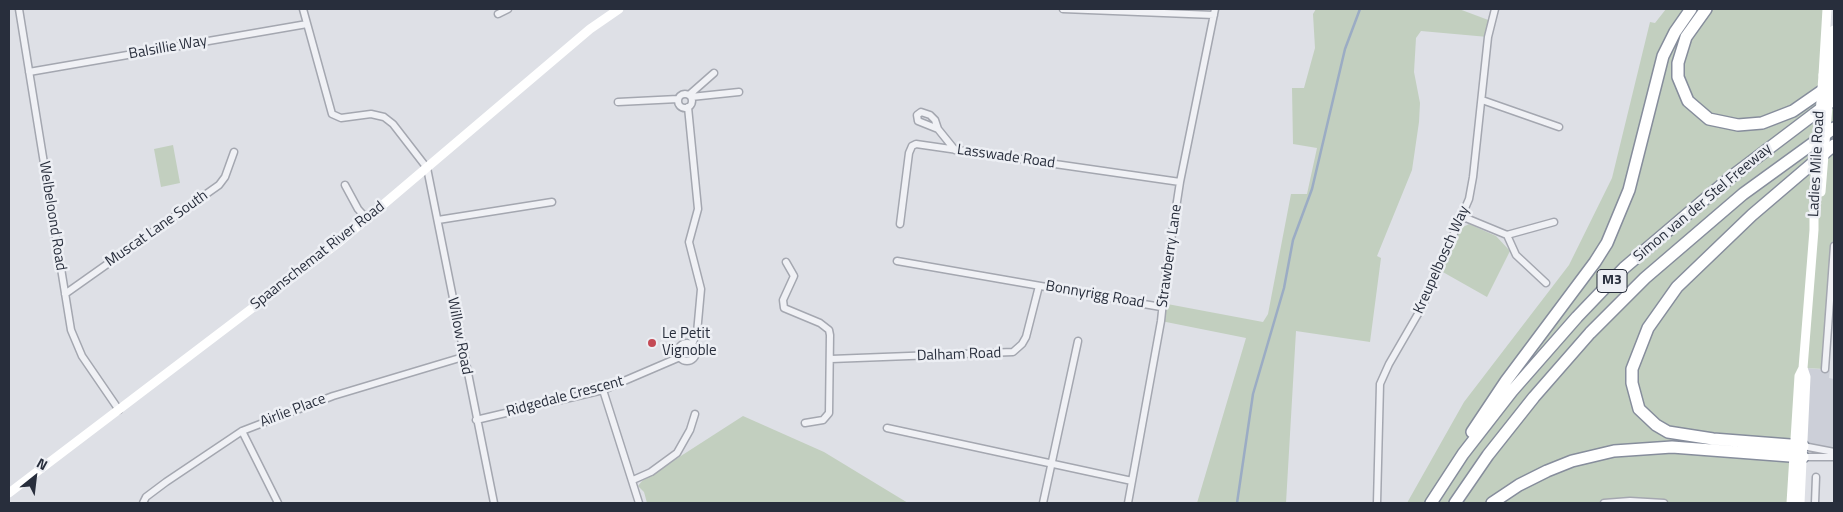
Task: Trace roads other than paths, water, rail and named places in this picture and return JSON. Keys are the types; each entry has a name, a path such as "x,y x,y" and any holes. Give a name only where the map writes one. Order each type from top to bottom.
{"highway":[{"path":"1443,483 1453,462 1486,409 1596,262 1607,243 1629,190 1664,56 1675,32 1691,9"},
{"path":"1706,9 1686,36 1678,63 1678,77 1688,101 1710,119 1738,125 1762,123 1792,110 1834,82"},
{"name":"Simon van der Stel Freeway","path":"1431,503 1443,483 1512,391 1576,317 1624,268 1717,188 1834,99"},
{"name":"Simon van der Stel Freeway","path":"1455,503 1488,455 1534,397 1590,333 1645,278 1743,194 1834,128"},
{"path":"1798,451 1668,432 1656,425 1640,408 1632,383 1632,369 1648,328 1678,287 1752,215 1834,145"},
{"path":"1492,503 1547,471 1572,461 1614,450 1672,447 1798,451"}],"main road":[{"name":"Spaanschemat River Road","path":"9,493 367,219 590,29 619,9"},
{"name":"Ladies Mile Road","path":"1818,192 1827,9"},
{"name":"Ladies Mile Road","path":"1800,503 1798,451 1799,376 1803,368 1814,230 1834,30"},
{"name":"Ladies Mile Road","path":"1791,503 1798,451"}],"street":[{"name":"Welbeloond Road","path":"19,9 74,341 119,410"},
{"path":"302,9 330,111 337,118 371,114 384,117 393,124 427,168"},
{"path":"498,14 508,9"},
{"path":"1063,9 1214,12"},
{"name":"Kreupelbosch Way","path":"1377,503 1382,376 1422,307 1471,187 1488,37 1495,9"},
{"name":"Strawberry Lane","path":"1128,503 1162,321 1162,307 1180,182 1214,12"},
{"name":"Balsillie Way","path":"29,72 307,24"},
{"path":"690,96 714,73"},
{"path":"618,102 678,99 684,94 690,96 738,92"},
{"name":"Ridgedale Crescent","path":"690,96 692,103 688,107 698,209 689,242 701,289 700,316 693,342 696,351 694,358 688,361 680,357 678,350 682,345 693,342"},
{"path":"678,99 681,107 688,107"},
{"path":"1482,100 1559,127"},
{"path":"938,129 955,150"},
{"name":"Lasswade Road","path":"900,224 912,146 919,144 1180,182"},
{"name":"Muscat Lane South","path":"65,294 219,185 225,177 234,152"},
{"name":"Willow Road","path":"427,168 463,357 494,503"},
{"path":"345,185 358,209 367,219"},
{"path":"438,220 552,202"},
{"path":"1460,216 1507,235 1554,222"},
{"path":"1507,235 1509,245 1516,255 1546,283"},
{"path":"1825,369 1831,335 1834,247"},
{"name":"Bonnyrigg Road","path":"897,261 1162,307"},
{"path":"786,262 794,276 783,300 784,308 809,317 829,330 831,359 829,413 823,420 805,423"},
{"name":"Dalham Road","path":"831,359 1013,352 1022,344 1026,337 1040,286"},
{"path":"1043,503 1078,341"},
{"name":"Airlie Place","path":"143,503 146,497 166,482 242,431 333,396 463,357"},
{"name":"Ridgedale Crescent","path":"476,420 603,390 680,357"},
{"path":"603,390 640,503"},
{"path":"632,480 651,472 677,453 690,430 695,414"},
{"path":"888,428 1132,481"},
{"path":"242,431 278,503"},
{"path":"1798,451 1834,452"},
{"path":"1798,451 1834,457"},
{"path":"1814,503 1816,477"},
{"path":"1604,503 1630,501 1664,503"}],"waterway":[{"path":"1237,503 1253,394 1284,288 1293,240 1312,189 1345,49 1360,9"}],"place":[{"name":"Le Petit Vignoble","path":"652,343"}]}
